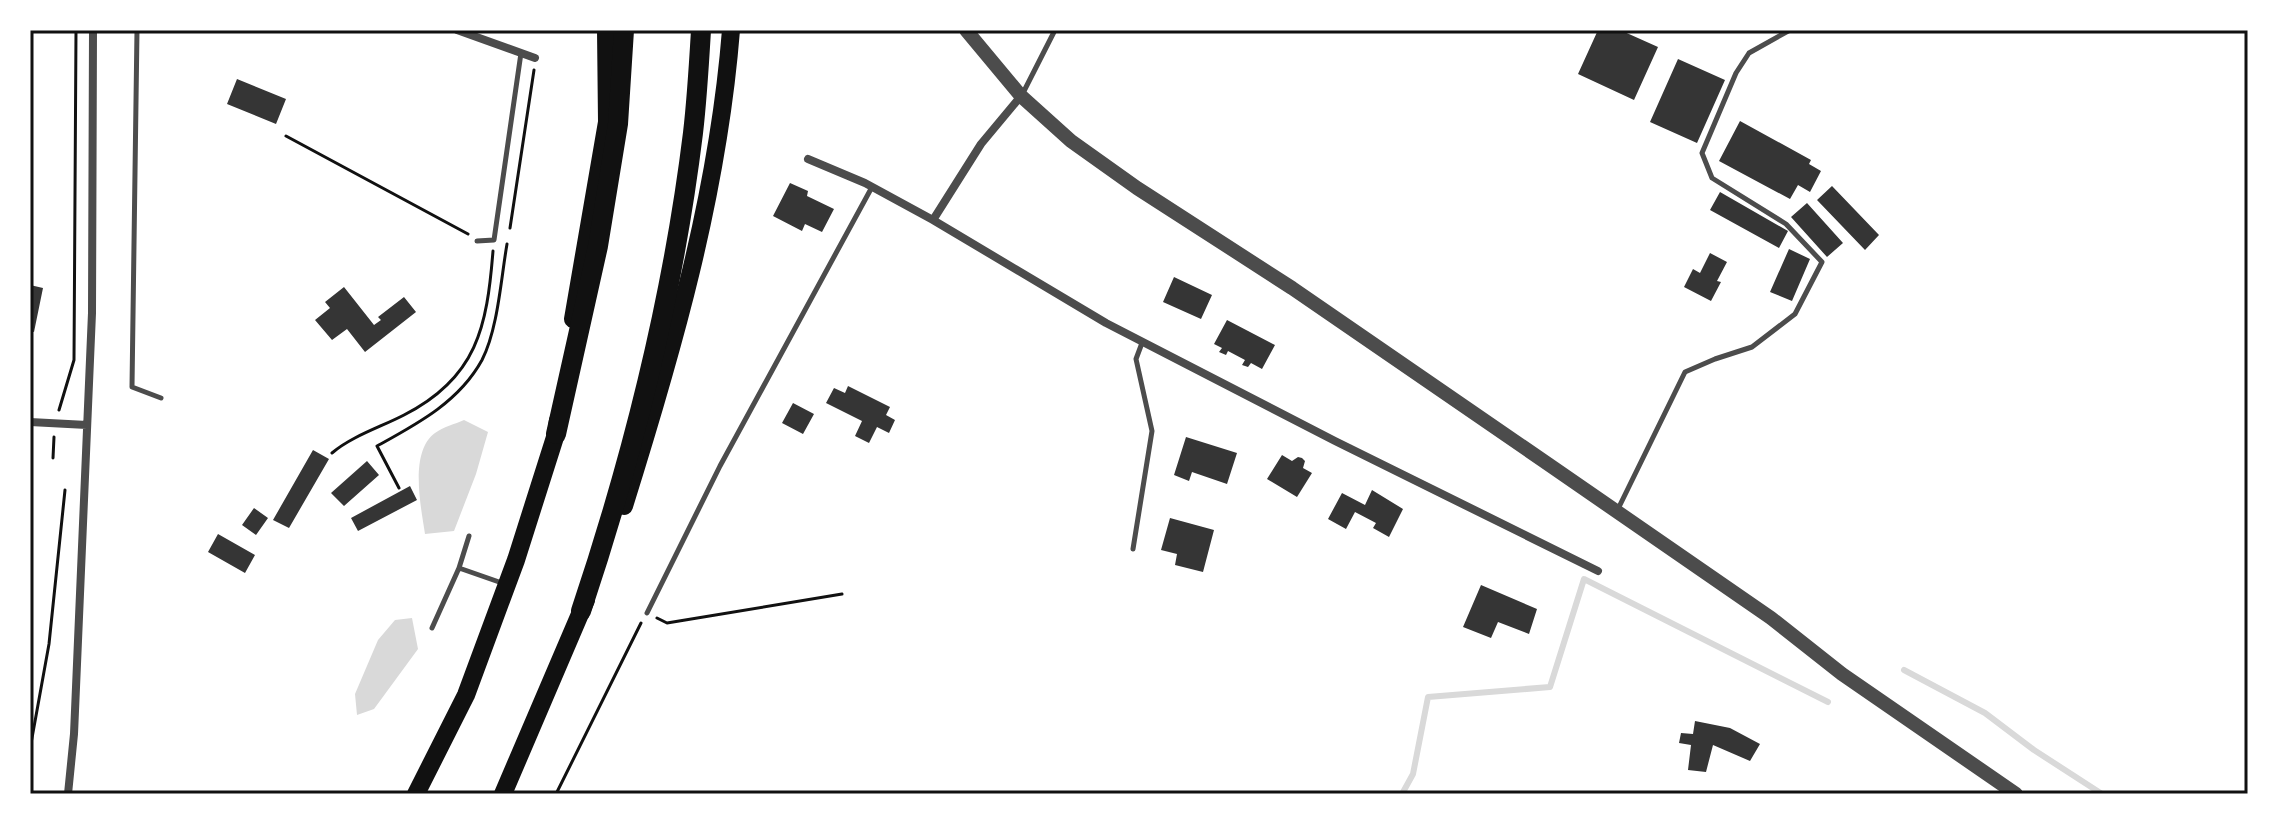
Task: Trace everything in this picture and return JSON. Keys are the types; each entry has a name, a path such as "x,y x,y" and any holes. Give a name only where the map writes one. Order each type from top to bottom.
{"highway":[{"path":"556,434 573,315 607,122 606,30"},
{"path":"416,794 466,695 507,585 556,434 598,246 618,124 624,30"},
{"path":"503,794 581,611 608,531 647,386 665,306 693,133 701,30"},
{"path":"581,611 609,555 679,326 709,192 731,30"}],"street":[{"path":"68,794 74,734 92,313 93,30"},
{"path":"457,30 535,58"},
{"path":"966,30 1021,96 1071,141 1137,188 1292,288 1771,618 1842,674 2016,794"},
{"path":"933,220 981,144 1021,96"},
{"path":"808,159 872,187 933,220 1143,342 1598,571"},
{"path":"30,422 87,425"}],"lane":[{"path":"137,30 132,387 161,398"},
{"path":"1021,96 1055,30"},
{"path":"1616,512 1685,372 1752,347 1795,314 1822,262 1786,224 1712,178 1702,153 1736,73 1749,53 1790,30"},
{"path":"477,241 494,240 521,53"},
{"path":"647,613 720,466 872,187"},
{"path":"1133,549 1152,431 1136,359 1143,342"},
{"path":"432,628 459,568 469,536"},
{"path":"459,568 507,585"}],"path":[{"path":"53,458 55,424 74,360 76,30"},
{"path":"399,488 377,446 445,405 483,359 509,234 535,58"},
{"path":"286,136 468,233 477,241"},
{"path":"332,453 435,397 455,379 468,361 481,333 494,240"},
{"path":"30,749 49,644 65,490"},
{"path":"556,794 647,613 667,623 842,594"}],"shaded area":[{"path":"464,420 488,432 476,474 454,531 425,534 419,480 422,453 435,433"},
{"path":"412,618 418,649 374,709 357,715 355,694 378,640 395,620"}],"building":[{"path":"1598,30 1620,30 1658,47 1634,100 1578,74"},
{"path":"1678,59 1725,80 1697,143 1650,122"},
{"path":"237,79 286,99 276,124 227,104"},
{"path":"1740,121 1811,160 1809,164 1821,171 1810,192 1798,185 1790,199 1719,161"},
{"path":"790,183 808,191 807,196 834,209 822,232 805,224 802,231 773,216"},
{"path":"1832,186 1879,235 1865,250 1817,200"},
{"path":"1720,192 1788,231 1779,248 1710,210"},
{"path":"1807,203 1843,243 1827,257 1791,217"},
{"path":"1789,249 1810,259 1792,301 1770,292"},
{"path":"1710,253 1727,262 1711,301 1684,287 1693,269 1700,273"},
{"path":"1174,277 1212,295 1201,319 1163,302"},
{"path":"30,285 43,288 34,332 30,331"},
{"path":"344,287 374,325 381,320 378,317 404,297 416,312 365,352 347,329 332,340 315,320 330,308 325,302"},
{"path":"1227,320 1275,345 1262,369 1251,363 1248,367 1242,365 1245,360 1228,351 1226,355 1219,352 1222,348 1214,344"},
{"path":"848,386 890,407 886,415 895,420 889,433 877,427 869,443 855,436 862,421 826,403 834,388 845,393"},
{"path":"793,403 814,414 803,434 782,423"},
{"path":"1186,437 1237,453 1227,484 1192,472 1189,481 1174,475"},
{"path":"313,450 329,459 289,528 273,520"},
{"path":"1282,455 1292,461 1302,458 1305,461 1303,468 1312,473 1297,497 1267,479"},
{"path":"367,461 379,475 344,506 331,493"},
{"path":"410,486 417,500 358,531 351,518"},
{"path":"1372,490 1403,509 1389,537 1373,528 1376,523 1355,512 1346,529 1328,519 1342,493 1365,505"},
{"path":"254,508 268,518 256,535 242,525"},
{"path":"1170,518 1214,530 1203,572 1175,565 1177,554 1161,550"},
{"path":"218,534 255,555 245,573 208,552"},
{"path":"1481,585 1537,609 1529,634 1498,622 1491,638 1463,627"},
{"path":"1695,721 1730,728 1760,744 1750,761 1713,745 1706,772 1688,770 1691,745 1679,743 1681,733 1693,734"}],"waterway":[{"path":"1402,794 1413,774 1428,697 1550,687 1584,579 1828,702"},
{"path":"1904,670 1985,713 2034,750 2102,794"}]}
